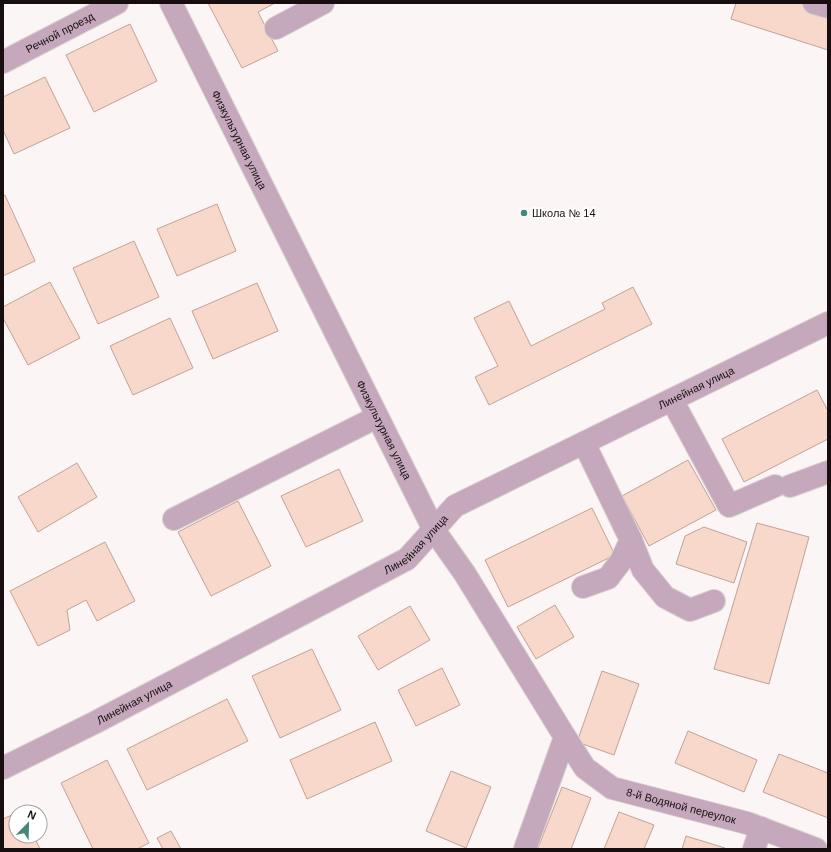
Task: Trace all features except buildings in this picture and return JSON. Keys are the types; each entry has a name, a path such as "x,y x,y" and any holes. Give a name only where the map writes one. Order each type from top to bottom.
{"street":[{"name":"Речной проезд","path":"3,62 117,3"},
{"name":"Физкультурная улица","path":"171,3 434,530 465,574 565,737"},
{"path":"276,28 323,3"},
{"path":"814,3 828,7"},
{"name":"Линейная улица","path":"3,768 101,720 407,559 455,506 828,323"},
{"path":"672,400 729,506 782,486 828,472"},
{"path":"174,519 377,417"},
{"path":"584,443 631,540 643,570 664,597 690,610 714,601"},
{"path":"583,587 608,578 621,561 631,540"},
{"path":"526,849 565,737"},
{"name":"8-й Водяной переулок","path":"565,737 585,768 612,788 761,828 816,849"},
{"path":"754,849 761,828"}],"place":[{"name":"Школа № 14","path":"524,213"}]}
